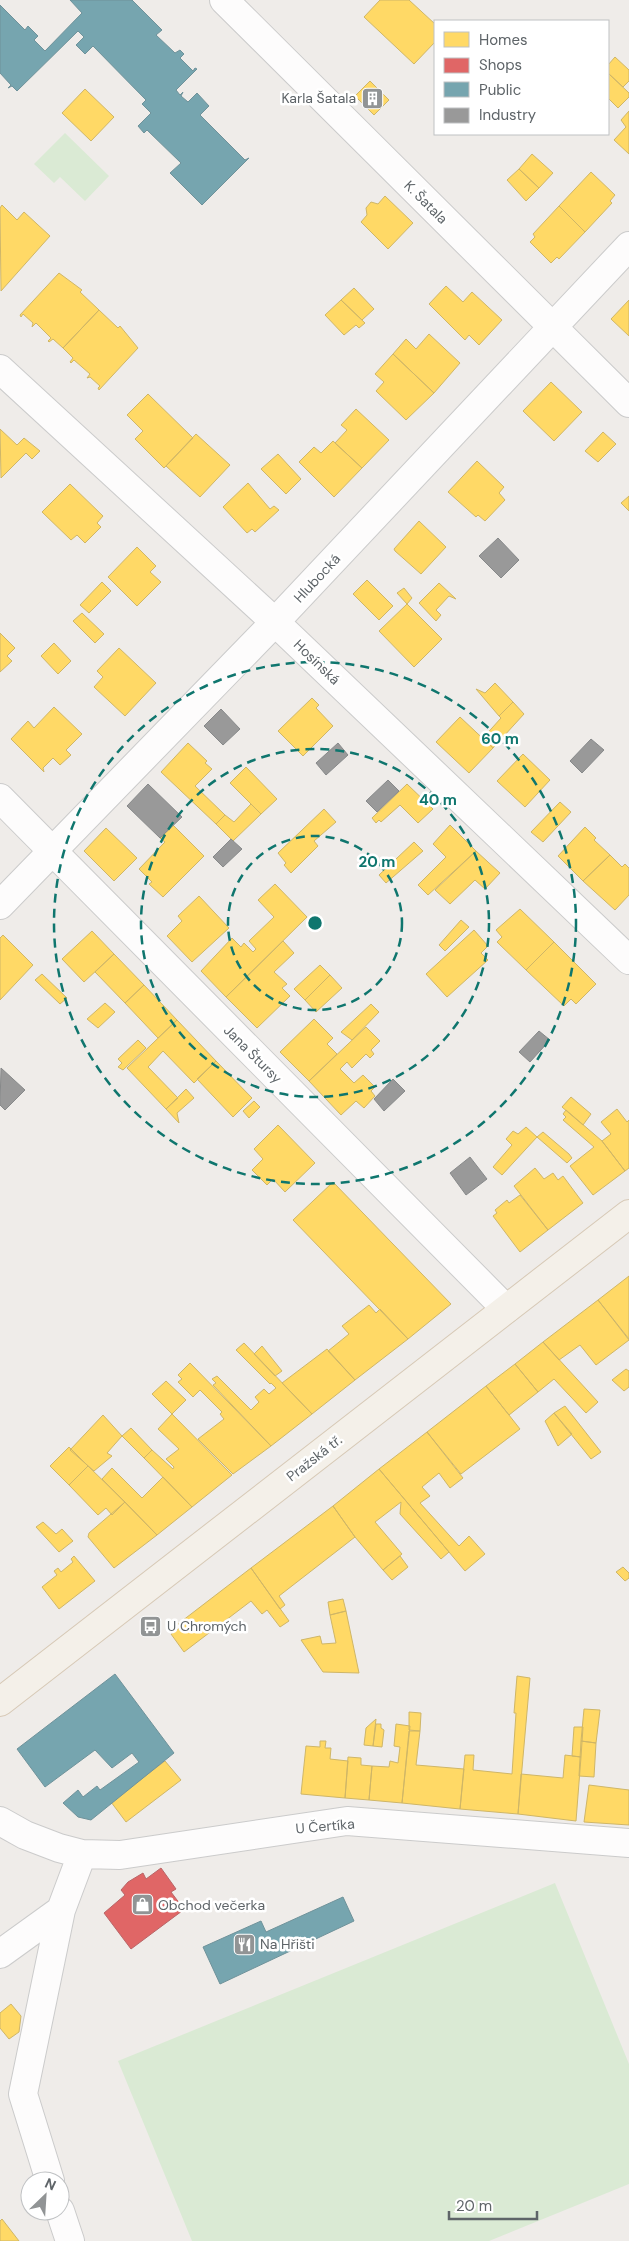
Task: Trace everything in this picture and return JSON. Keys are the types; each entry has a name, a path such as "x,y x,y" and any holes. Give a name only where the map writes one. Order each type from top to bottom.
{"main road":[{"name":"Pražská tř.","path":"0,1702 629,1214"}],"street":[{"name":"K. Šatala","path":"224,0 629,403"},
{"name":"Hlubocká","path":"0,905 275,622 629,246"},
{"name":"Hosínská","path":"0,369 275,622 629,960"},
{"name":"Jana Štursy","path":"0,798 506,1309"},
{"name":"U Čertíka","path":"0,1821 25,1835 59,1848 82,1854 120,1854 347,1822 629,1843"},
{"path":"47,2171 23,2094 61,1910 82,1854"},
{"path":"0,1954 61,1910"},
{"path":"63,2221 70,2241"}],"green space":[{"path":"65,133 109,176 85,201 60,177 54,183 34,164"},
{"path":"555,1883 629,2064 629,2184 489,2241 192,2241 118,2061"}],"building: Homes":[{"path":"380,0 409,0 434,23 434,43 414,64 364,17"},
{"path":"615,57 629,70 629,81 623,87 609,74 609,64"},
{"path":"609,74 629,93 629,97 618,108 609,99"},
{"name":"Karla Šatala","path":"370,81 389,100 374,115 355,96"},
{"path":"85,89 114,117 91,141 62,113"},
{"path":"629,111 629,154 614,140 626,127 621,120"},
{"path":"532,154 553,173 539,188 519,169"},
{"path":"519,169 539,188 526,201 507,180"},
{"path":"591,172 615,195 610,201 612,203 585,232 559,206"},
{"path":"385,196 413,223 388,249 361,222 367,215 366,208 371,202 378,204"},
{"path":"2,205 17,220 24,212 50,236 1,291 0,208"},
{"path":"559,206 585,232 559,259 557,257 551,263 530,242 535,237 533,234"},
{"path":"59,273 82,290 80,292 99,310 63,348 53,339 49,342 51,338 36,323 32,327 33,323 23,314 21,317 20,315"},
{"path":"446,286 463,302 472,292 502,320 479,345 469,335 465,340 429,304"},
{"path":"354,288 374,309 362,320 341,300"},
{"path":"341,300 365,323 359,328 356,325 344,335 325,315"},
{"path":"629,300 629,336 611,319"},
{"path":"99,310 118,328 120,326 138,348 99,390 100,386 90,377 87,378 90,374 74,360 70,362 73,358 63,348"},
{"path":"429,334 460,363 434,393 393,354 406,339 416,349"},
{"path":"393,354 434,393 406,420 376,391 384,382 375,374"},
{"path":"551,382 582,412 554,441 523,411"},
{"path":"148,394 193,438 164,468 135,439 143,431 127,415"},
{"path":"356,409 389,440 362,468 335,443 347,430 341,425"},
{"path":"0,429 17,445 24,438 40,451 32,459 26,453 1,478"},
{"path":"603,432 616,444 598,462 585,451"},
{"path":"196,434 230,465 200,497 166,466"},
{"path":"333,441 362,468 334,497 299,462 314,447 321,453"},
{"path":"278,454 301,479 286,494 261,469"},
{"path":"477,461 504,487 499,493 505,500 485,521 478,515 476,517 448,492"},
{"path":"248,483 270,509 274,506 279,510 255,532 252,529 247,533 223,507"},
{"path":"70,484 103,516 97,523 101,527 85,543 77,535 71,540 42,512"},
{"path":"629,496 629,511 621,503"},
{"path":"419,521 446,547 421,574 394,549"},
{"path":"137,547 156,566 150,572 161,582 137,606 108,577"},
{"path":"367,580 393,606 379,620 353,594"},
{"path":"102,582 111,591 89,613 80,605"},
{"path":"439,583 456,599 449,596 436,610 441,615 436,621 419,603"},
{"path":"404,588 412,598 407,604 397,593"},
{"path":"407,604 442,639 414,667 379,631"},
{"path":"82,613 104,634 95,643 73,621"},
{"path":"0,633 15,648 7,656 12,661 0,672"},
{"path":"54,643 71,661 58,674 41,656"},
{"path":"119,648 156,683 125,716 94,687 103,677 97,671"},
{"path":"495,683 513,702 499,716 476,689 485,693"},
{"path":"312,698 319,705 316,708 333,726 303,756 278,731"},
{"path":"513,702 524,714 493,748 483,738 501,718 499,716"},
{"path":"54,707 82,734 66,750 71,755 60,765 53,758 43,768 44,772 11,739 28,721 34,728"},
{"path":"460,717 493,748 469,773 436,742"},
{"path":"188,743 207,761 205,763 212,769 195,786 225,815 216,824 161,772"},
{"path":"523,754 550,780 525,807 497,781"},
{"path":"246,767 277,799 261,814 230,783"},
{"path":"407,784 433,809 418,823 400,805 381,822 379,820 376,823 372,818"},
{"path":"560,802 571,812 543,842 531,832"},
{"path":"251,804 261,814 233,841 216,824 225,815 234,822"},
{"path":"324,809 336,822 314,841 318,846 291,873 284,865 286,863 278,853"},
{"path":"173,825 204,856 163,897 149,884 152,882 139,869 165,842 160,838"},
{"path":"450,825 476,851 428,895 418,885 446,857 433,844"},
{"path":"585,827 596,838 594,840 610,855 583,881 558,856"},
{"path":"106,828 137,858 114,881 84,851"},
{"path":"414,842 423,851 386,883 379,875"},
{"path":"476,851 500,873 485,889 475,880 450,904 435,890"},
{"path":"610,855 622,867 625,864 629,868 629,895 615,910 583,881"},
{"path":"275,884 307,917 226,997 201,971 232,938 241,947 244,943 253,952 256,949 249,941 274,917 258,900"},
{"path":"199,896 229,928 192,962 167,936 182,921 178,916"},
{"path":"520,909 554,942 526,970 497,942 502,937 496,930"},
{"path":"461,920 469,927 445,951 439,945"},
{"path":"474,930 488,946 481,953 488,960 447,997 426,974"},
{"path":"92,931 114,954 84,982 62,959"},
{"path":"3,935 33,965 0,1000 0,938"},
{"path":"283,941 294,953 274,972 287,984 282,988 290,996 257,1028 226,997"},
{"path":"554,942 596,984 576,1004 571,999 564,1006 526,970"},
{"path":"114,954 144,985 125,1003 95,972"},
{"path":"320,965 330,975 305,1000 294,989"},
{"path":"42,974 67,998 60,1004 35,980"},
{"path":"330,975 342,988 316,1012 305,1000"},
{"path":"144,985 177,1020 158,1038 125,1003"},
{"path":"105,1003 115,1012 98,1028 87,1019"},
{"path":"371,1004 379,1012 352,1040 341,1032"},
{"path":"314,1019 333,1038 327,1044 337,1054 309,1081 280,1052"},
{"path":"177,1020 216,1061 194,1083 163,1051 148,1067 178,1098 166,1109 127,1068"},
{"path":"366,1027 380,1041 371,1050 374,1054 370,1058 366,1054 352,1068 347,1062 340,1069 354,1083 363,1075 375,1087 371,1091 375,1096 364,1108 356,1101 341,1115 309,1081"},
{"path":"138,1040 146,1048 123,1070 118,1067 122,1063 118,1059"},
{"path":"216,1061 252,1098 233,1117 197,1079"},
{"path":"186,1089 194,1098 177,1113 179,1123 166,1109"},
{"path":"571,1097 591,1114 583,1125 562,1107"},
{"path":"254,1101 260,1107 249,1118 243,1111"},
{"path":"617,1109 627,1122 629,1120 629,1168 625,1171 602,1141 611,1134 601,1122"},
{"path":"566,1110 602,1141 625,1171 593,1195 570,1166 594,1147 563,1120 566,1117 563,1114"},
{"path":"278,1125 315,1163 285,1192 273,1179 267,1185 252,1170 263,1159 254,1149"},
{"path":"526,1127 537,1137 502,1175 493,1167 512,1145 506,1139 513,1131 518,1134"},
{"path":"543,1132 569,1154 572,1158 567,1163 537,1137"},
{"path":"535,1168 544,1179 553,1173 558,1180 563,1176 583,1203 548,1230 514,1186"},
{"path":"333,1182 451,1304 408,1339 293,1220"},
{"path":"520,1195 548,1230 520,1252 493,1216 497,1213 495,1210 507,1200 509,1203"},
{"path":"629,1276 629,1339 598,1300"},
{"path":"598,1300 629,1340 596,1365 580,1345 559,1360 543,1342"},
{"path":"369,1305 376,1313 380,1309 408,1339 355,1380 328,1351 349,1334 342,1326"},
{"path":"543,1342 598,1402 586,1413 554,1379 538,1392 515,1364"},
{"path":"244,1343 312,1414 271,1446 213,1385 216,1383 212,1379 217,1376 251,1410 259,1402 255,1397 264,1389 269,1394 276,1388 236,1350"},
{"path":"262,1346 282,1371 275,1376 254,1354"},
{"path":"327,1349 355,1380 312,1414 282,1383"},
{"path":"190,1363 271,1446 233,1474 198,1439 224,1419 220,1414 222,1412 200,1390 193,1397 178,1382 182,1379 178,1375"},
{"path":"515,1364 538,1392 509,1415 486,1386"},
{"path":"626,1369 629,1371 629,1387 624,1391 612,1380"},
{"path":"166,1381 186,1400 172,1414 152,1394"},
{"path":"486,1386 520,1429 461,1474 427,1432"},
{"path":"565,1406 601,1452 591,1459 554,1413"},
{"path":"554,1413 572,1434 558,1446 545,1421"},
{"path":"172,1414 232,1475 192,1507 144,1458 152,1450 173,1469 174,1467 166,1459 179,1449 158,1429"},
{"path":"103,1415 122,1436 107,1453 112,1456 94,1471 70,1450"},
{"path":"131,1428 152,1450 144,1458 122,1436"},
{"path":"427,1432 463,1478 450,1488 439,1473 422,1487 430,1496 420,1503 459,1546 469,1536 485,1554 465,1571 379,1469"},
{"path":"69,1447 88,1466 69,1485 50,1466"},
{"path":"88,1466 125,1502 112,1515 106,1508 98,1515 69,1485"},
{"path":"112,1468 142,1498 163,1477 192,1507 157,1535 102,1479"},
{"path":"379,1469 449,1552 441,1559 400,1514 401,1502 375,1522 402,1554 383,1570 355,1537 333,1506"},
{"path":"125,1502 157,1535 114,1568 88,1537 89,1533"},
{"path":"333,1506 355,1537 279,1596 285,1605 280,1609 251,1568"},
{"path":"43,1522 56,1534 62,1529 73,1541 59,1552 36,1527"},
{"path":"74,1556 95,1581 59,1609 42,1587 57,1575 54,1571 58,1568 61,1572 73,1562 71,1559"},
{"path":"400,1556 408,1567 392,1580 383,1570"},
{"path":"623,1567 629,1573 629,1578 625,1581 616,1572"},
{"path":"251,1568 289,1621 280,1627 267,1610 262,1614 251,1601 184,1652 171,1634 181,1627 178,1624"},
{"path":"343,1599 346,1611 330,1615 328,1602"},
{"path":"346,1611 359,1673 323,1672 301,1640 320,1636 322,1644 336,1643 330,1615"},
{"path":"517,1676 530,1678 518,1814 460,1809 465,1755 474,1755 473,1770 512,1774"},
{"path":"584,1709 600,1710 596,1743 581,1741"},
{"path":"409,1712 421,1713 420,1731 409,1730"},
{"path":"376,1719 373,1746 364,1745 366,1728"},
{"path":"376,1724 381,1724 381,1728 384,1730 382,1747 373,1746"},
{"path":"396,1724 410,1726 402,1803 369,1800 372,1766 389,1767 390,1761 398,1763 400,1747 394,1746"},
{"path":"574,1727 583,1727 581,1757 572,1756"},
{"path":"409,1731 420,1731 416,1765 464,1769 460,1809 402,1803"},
{"path":"320,1741 326,1741 325,1748 331,1748 330,1759 348,1761 345,1798 301,1794 306,1746 320,1747"},
{"path":"581,1741 596,1743 594,1777 579,1776"},
{"path":"565,1755 581,1757 576,1821 518,1814 521,1774 563,1778"},
{"path":"348,1757 361,1758 361,1765 372,1766 369,1800 345,1798"},
{"path":"165,1761 181,1780 126,1822 111,1802"},
{"path":"589,1785 629,1790 629,1825 584,1822"},
{"path":"11,2004 21,2016 19,2032 9,2039 0,2028 0,2013"},
{"path":"2,2219 19,2241 0,2241 0,2221"}],"building: Shops":[{"path":"161,1868 176,1889 171,1892 180,1904 178,1906 182,1911 131,1949 104,1913 125,1895 121,1890 128,1882 143,1873 146,1879"}],"building: Public":[{"path":"70,0 132,0 162,30 156,35 175,53 180,50 184,54 180,58 193,71 195,68 197,69 176,90 180,95 183,92 181,96 188,102 197,93 209,106 200,115 245,160 249,158 202,205 170,173 181,163 147,130 144,133 138,126 151,113 142,104 146,100 93,46 85,54 76,45 84,37 78,31 17,91 12,86 8,88 11,85 0,73 0,5 25,30 28,26 38,36 34,40 45,51 82,13"},
{"path":"115,1674 174,1753 91,1820 78,1817 63,1803 78,1790 83,1797 97,1786 100,1790 139,1762 132,1753 112,1768 95,1750 45,1787 17,1749"},
{"path":"343,1897 354,1921 220,1984 203,1947 261,1921 266,1932"}],"building: Industry":[{"path":"498,538 519,560 501,578 479,556"},
{"path":"221,709 240,729 223,745 204,726"},
{"path":"591,739 604,750 582,773 570,761"},
{"path":"338,743 348,755 326,775 316,763"},
{"path":"388,780 399,791 377,812 366,801"},
{"path":"148,784 182,817 160,838 127,806"},
{"path":"231,839 242,849 223,867 213,857"},
{"path":"539,1031 550,1040 530,1062 519,1052"},
{"path":"1,1068 25,1090 5,1110 0,1105"},
{"path":"393,1079 405,1091 384,1111 374,1099"},
{"path":"470,1157 487,1179 466,1195 450,1173"}],"place":[{"name":"Karla Šatala","path":"372,98"},
{"name":"U Chromých","path":"151,1626"},
{"name":"Obchod večerka","path":"142,1905"},
{"name":"Na Hřišti","path":"244,1944"}]}
